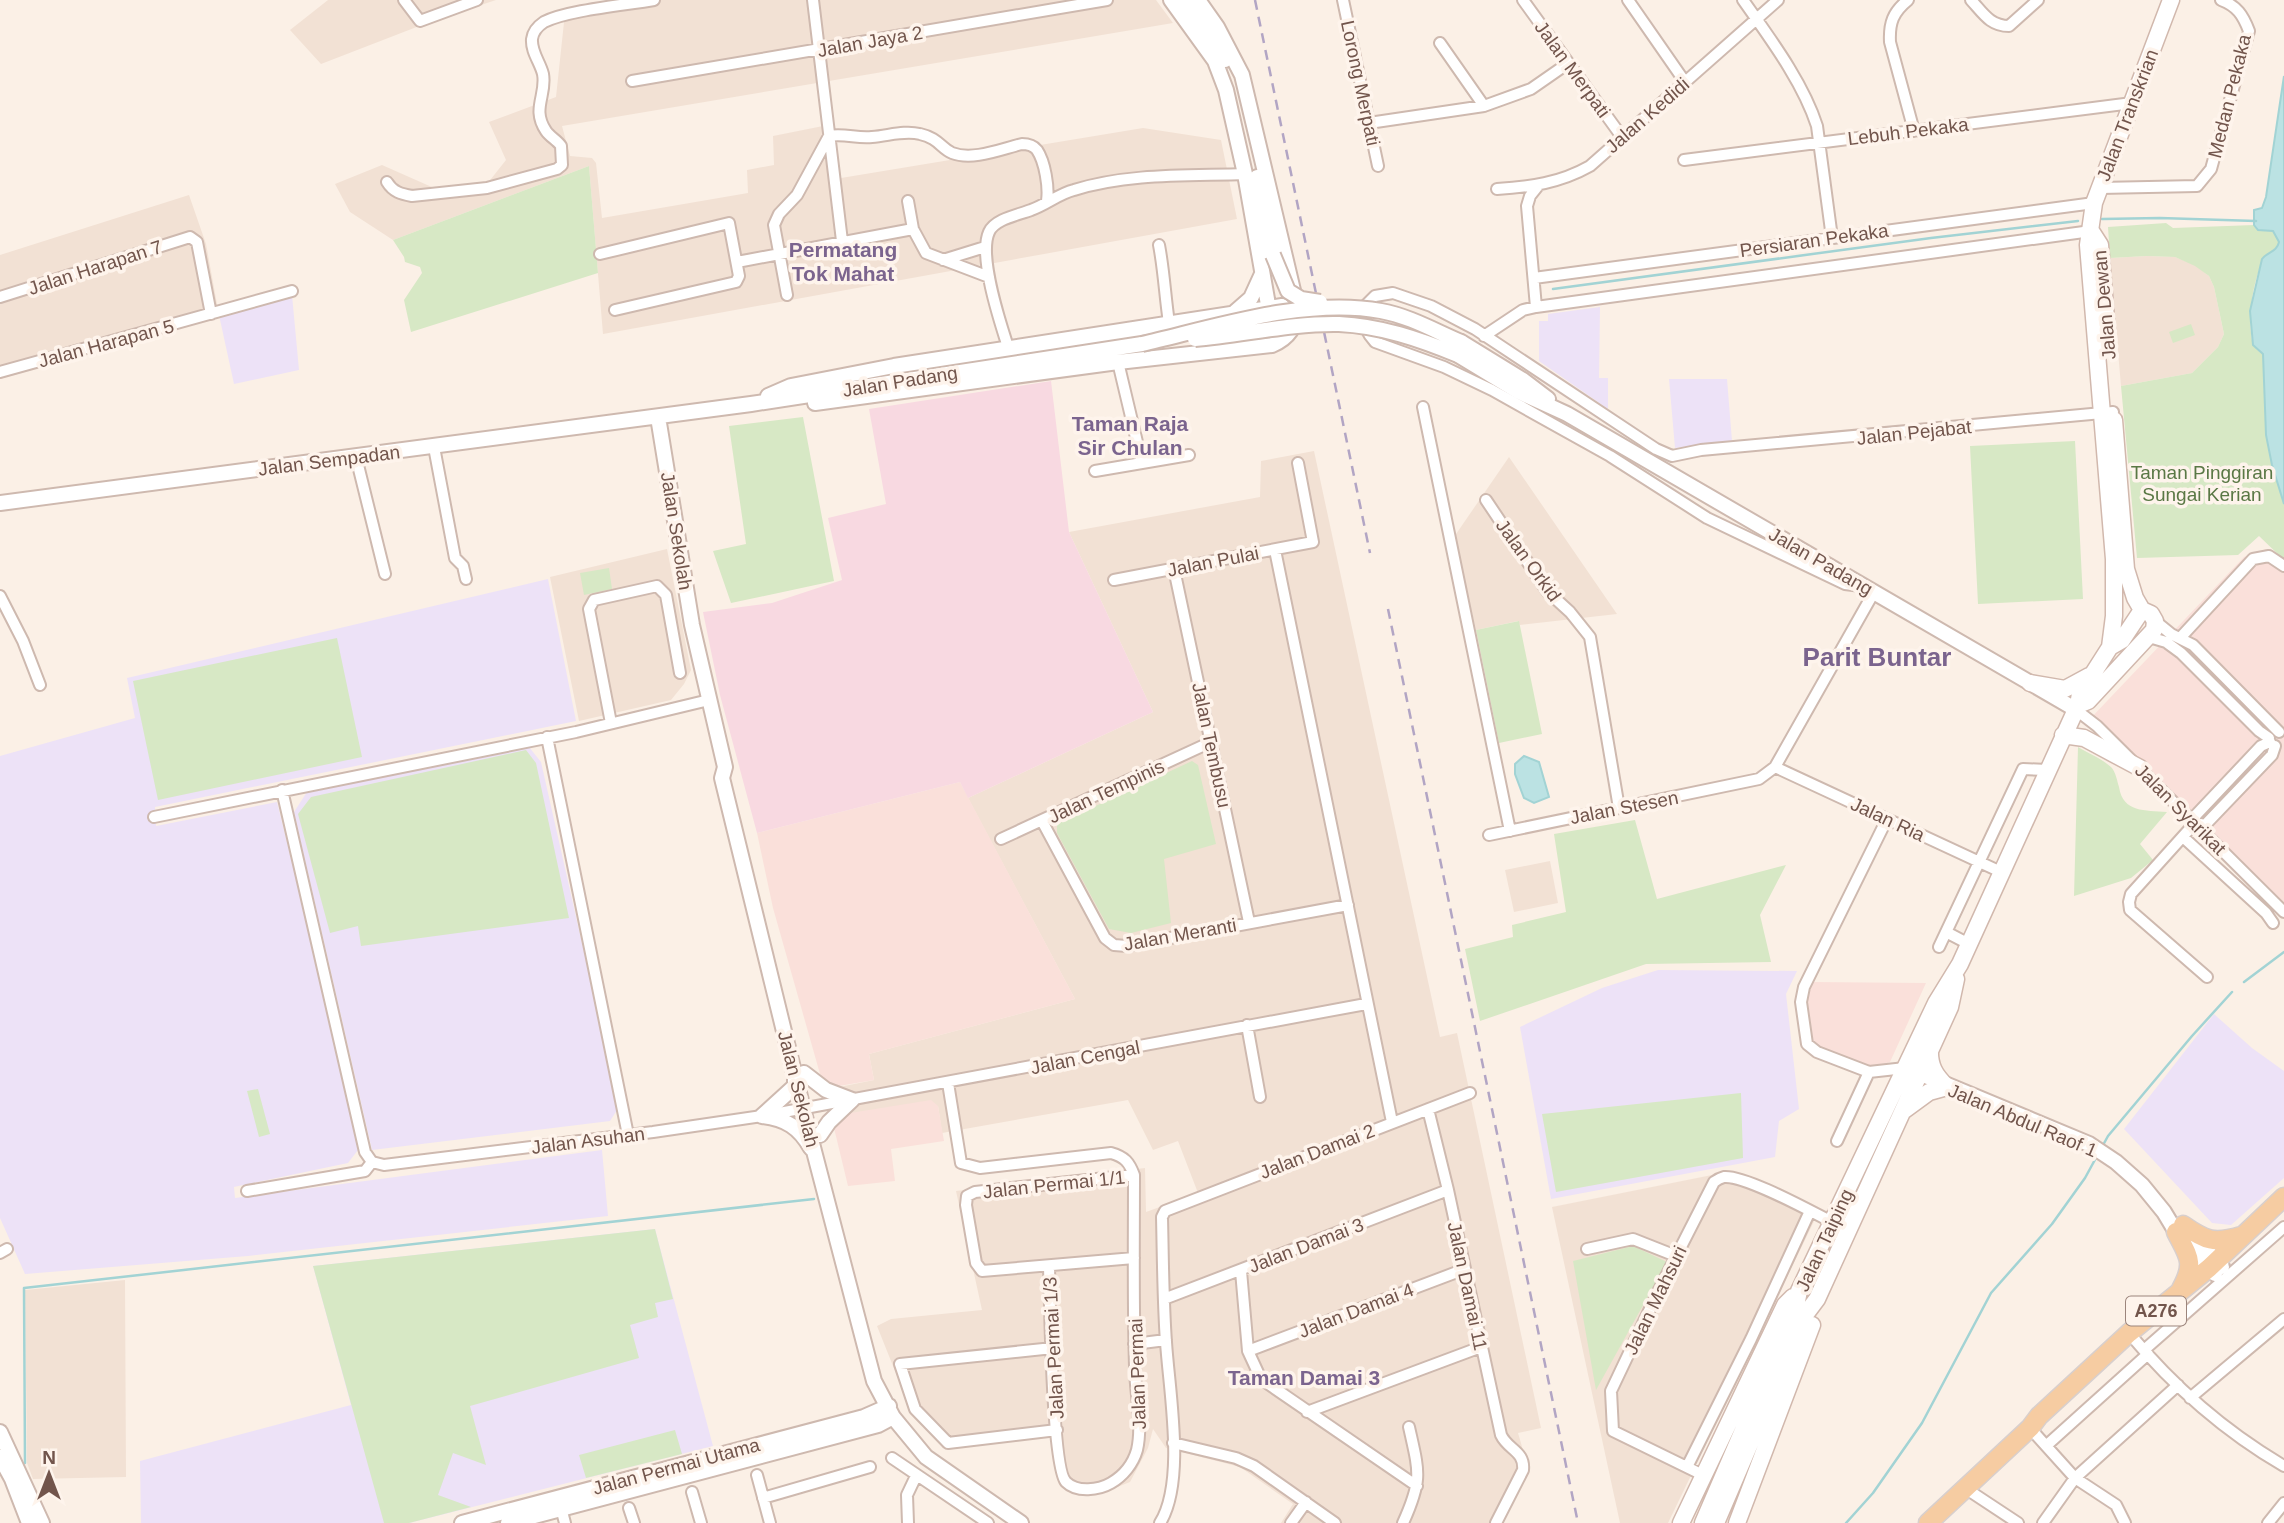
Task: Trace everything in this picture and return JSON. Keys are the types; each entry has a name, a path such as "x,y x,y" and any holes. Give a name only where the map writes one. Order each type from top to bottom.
{"main road":[{"name":"Jalan Transkrian","path":"2091,231 2097,195 2171,0"},
{"name":"Jalan Dewan","path":"2091,231 2100,244 2108,413 2114,484 2126,569 2130,587 2142,610 2151,614 2155,621"},
{"name":"Jalan Dewan","path":"2110,647 2114,624 2114,484"},
{"name":"Jalan Taiping","path":"1716,1523 1795,1310 1799,1291 1911,1070 1936,1003 1960,964 2080,694 2110,647 2122,640 2142,610"},
{"name":"Jalan Taiping","path":"2076,707 2088,701 2142,640 2149,637 2155,621"},
{"path":"2029,683 2065,689 2092,674"},
{"path":"2063,735 2084,738 2140,768"},
{"name":"Jalan Taiping","path":"1703,1523 1805,1315 1816,1299 1903,1112 1911,1070 1930,1048 1950,1007 1960,964"},
{"path":"1903,1112 1929,1092 1947,1087 1934,1074 1929,1058 1930,1048"},
{"name":"A276","path":"1934,1521 1965,1488 2030,1428 2043,1422 2139,1344 2284,1197"},
{"name":"A276","path":"2139,1344 2180,1292 2216,1267 2284,1208"},
{"path":"2180,1229 2211,1241 2244,1236"},
{"path":"2180,1229 2190,1261 2180,1292"},
{"path":"1681,1523 1705,1476 1758,1342 1785,1305 1799,1291"},
{"path":"1737,1523 1814,1319 1816,1299"}],"street":[{"path":"404,0 420,21 477,0"},
{"path":"387,182 400,194 412,195 487,188 557,169 562,165 561,146 547,133 539,114 544,84 533,50 532,37 536,28 567,15 654,0"},
{"path":"813,0 842,241"},
{"name":"Jalan Jaya 2","path":"632,81 1108,0"},
{"path":"1171,0 1215,61 1226,90 1263,271 1272,345"},
{"path":"1185,0 1224,58 1237,85 1285,321"},
{"path":"751,404 786,406 876,396 1118,362 1272,345 1286,338 1292,331 1297,315 1296,303 1242,75 1217,27 1198,0"},
{"name":"Lorong Merpati","path":"1343,0 1378,166"},
{"name":"Jalan Merpati","path":"1523,0 1622,137"},
{"path":"1628,0 1685,82"},
{"path":"1742,0 1813,111 1820,143 1832,238"},
{"name":"Jalan Kedidi","path":"1497,190 1538,186 1572,176 1590,166 1779,0"},
{"path":"1908,0 1893,16 1889,28 1890,42 1914,131"},
{"path":"1971,0 1992,23 2009,26 2038,0"},
{"name":"Medan Pekaka","path":"2097,195 2197,186 2211,169 2249,31 2244,17 2234,5 2221,0"},
{"path":"1440,43 1484,106"},
{"path":"1369,123 1484,106 1531,89 1567,64"},
{"name":"Lebuh Pekaka","path":"1684,160 2132,103"},
{"path":"787,295 775,225 779,214 797,195 829,136 838,134 869,138 902,132 918,133 936,139 951,152 972,155 1030,144 1036,148 1042,165 1048,190 1047,201"},
{"path":"1008,347 989,277 985,247 989,230 998,223 1037,208 1072,190 1099,183 1135,177 1245,174"},
{"path":"1536,307 1527,206 1530,195 1538,186"},
{"name":"Persiaran Pekaka","path":"1534,278 1832,238 2097,195"},
{"path":"908,201 913,229 926,253 989,277"},
{"path":"600,254 729,223 739,276 736,282 615,310"},
{"path":"737,262 913,229"},
{"path":"1775,767 1869,590 1845,584 1707,517 1610,456 1492,390 1444,367 1375,342 1367,334 1363,313 1369,300 1384,293 1393,293 1430,306 1484,336 1523,310 1536,307 2091,231"},
{"name":"Jalan Harapan 7","path":"0,297 190,237 197,242 211,314"},
{"path":"1159,245 1169,323"},
{"path":"943,260 985,247"},
{"path":"1273,255 1288,292 1301,299 1335,306"},
{"path":"1263,271 1288,265"},
{"path":"1235,312 1258,288 1263,271"},
{"name":"Jalan Harapan 5","path":"0,372 292,291"},
{"path":"751,404 791,386 1008,347 1296,303"},
{"name":"Jalan Padang","path":"658,417 1142,344 1238,335 1335,306 1382,311 1407,318 1461,342 1523,380 1567,414"},
{"name":"Jalan Padang","path":"1285,321 1341,324 1389,331 1413,337 1458,355 1519,392 1567,414 2029,683 2076,707"},
{"name":"Jalan Pejabat","path":"1484,336 1656,449 1672,456 2108,413"},
{"path":"1118,362 1142,463"},
{"path":"1423,407 1510,831"},
{"name":"Jalan Sempadan","path":"0,503 658,417"},
{"name":"Jalan Sekolah","path":"658,417 692,625 724,767 732,776 808,1108 816,1158 874,1381 891,1412 926,1457 1021,1523"},
{"path":"1420,422 1429,434"},
{"path":"433,447 455,558 463,566 466,579"},
{"path":"1096,471 1189,455"},
{"path":"356,457 385,575"},
{"name":"Jalan Pulai","path":"1114,580 1312,542 1298,463"},
{"name":"Jalan Orkid","path":"1486,500 1548,591 1590,636 1619,808"},
{"path":"1275,550 1392,1122"},
{"path":"2180,637 2253,559 2269,556 2284,566"},
{"name":"Jalan Tembusu","path":"1174,569 1249,922"},
{"path":"611,723 589,609 594,600 657,586 666,596 680,673"},
{"path":"0,596 23,641 40,685"},
{"name":"Jalan Dewan","path":"2155,621 2171,634 2193,645 2279,740"},
{"path":"2149,637 2166,642 2181,653 2259,731 2279,740 2272,755 2205,825 2195,823 2132,894 2129,902 2130,911 2207,977"},
{"path":"153,817 547,737 709,700"},
{"name":"Jalan Syarikat","path":"2076,707 2284,912"},
{"path":"547,737 628,1135"},
{"name":"Jalan Tempinis","path":"1002,839 1211,742"},
{"name":"Jalan Stesen","path":"1489,835 1759,779 1775,767"},
{"name":"Jalan Ria","path":"1775,767 2001,872"},
{"path":"1939,947 2023,769 2047,770"},
{"path":"247,1191 365,1171 372,1162 365,1152 282,790"},
{"path":"1887,819 1804,987 1801,1002 1807,1044 1817,1052 1869,1072 1911,1070"},
{"name":"Jalan Meranti","path":"1042,821 1105,938 1114,945 1127,946 1348,905"},
{"path":"2183,837 2273,923"},
{"path":"1946,932 1969,944"},
{"name":"Jalan Cengal","path":"808,1108 1366,1004"},
{"path":"1247,1025 1260,1097"},
{"name":"Jalan Abdul Raof 1","path":"1911,1070 2089,1144 2116,1162 2142,1185 2216,1267"},
{"path":"1837,1141 1869,1072"},
{"path":"762,1116 795,1087 800,1074 826,1090 852,1100 829,1122 820,1135"},
{"name":"Jalan Permai","path":"948,1083 961,1163 980,1167 1111,1153 1124,1156 1134,1175 1135,1343 1139,1437 1136,1454 1120,1478 1091,1489 1075,1488 1065,1481 1060,1470 1056,1430"},
{"name":"Jalan Damai 2","path":"1164,1299 1162,1217 1165,1211 1470,1093"},
{"name":"Jalan Sekolah","path":"808,1108 820,1135 891,1412"},
{"name":"Jalan Asuhan","path":"372,1162 384,1165 628,1135 808,1108"},
{"name":"Jalan Damai 11","path":"1428,1109 1500,1435 1504,1444 1521,1455 1524,1462 1523,1470 1496,1523"},
{"path":"762,1116 781,1118 793,1127 806,1140 816,1158"},
{"name":"Jalan Permai 1/1","path":"1049,1267 982,1271 976,1264 966,1205 967,1196 975,1192 1134,1175"},
{"name":"Jalan Mahsuri","path":"1687,1467 1613,1431 1611,1391 1714,1182 1722,1177 1732,1178 1765,1189 1810,1211"},
{"name":"Jalan Damai 3","path":"1164,1299 1448,1190"},
{"path":"1705,1476 1687,1467 1758,1342 1810,1211 1832,1222"},
{"path":"2048,1445 2139,1344 2284,1227"},
{"path":"1587,1250 1633,1239 1676,1256"},
{"path":"1049,1267 1134,1258"},
{"name":"Jalan Permai 1/3","path":"1049,1267 1056,1430"},
{"name":"Jalan Damai 4","path":"1248,1352 1465,1269"},
{"path":"1241,1271 1248,1352 1261,1379 1417,1486"},
{"path":"1160,1523 1167,1512 1172,1495 1173,1443 1164,1299"},
{"path":"2190,1398 2284,1319"},
{"path":"1135,1343 1166,1340"},
{"path":"2139,1344 2190,1398 2221,1424 2284,1466"},
{"path":"1307,1412 1480,1347"},
{"path":"1053,1348 900,1364 915,1409 948,1443 1056,1430"},
{"path":"864,1417 877,1397 874,1381"},
{"path":"2043,1523 2075,1478 2178,1385"},
{"name":"Jalan Permai Utama","path":"461,1523 561,1510 864,1417 891,1412"},
{"name":"Jalan Permai Utama","path":"508,1523 877,1425 891,1412"},
{"path":"1403,1523 1415,1496 1419,1472 1409,1427"},
{"path":"2030,1428 2075,1478 2116,1505 2125,1523"},
{"path":"0,1432 16,1461 42,1523"},
{"path":"1173,1443 1236,1458 1254,1466 1335,1523"},
{"path":"0,1457 29,1523"},
{"path":"892,1458 988,1523"},
{"path":"763,1498 870,1467"},
{"path":"757,1475 770,1523"},
{"path":"908,1523 907,1494 916,1476"},
{"path":"1965,1488 2018,1523"},
{"path":"692,1492 701,1523"},
{"path":"1291,1523 1306,1502"},
{"path":"2268,1523 2284,1503"},
{"path":"629,1508 634,1523"}],"shaded area":[{"path":"328,0 496,0 321,64 290,30"},
{"path":"638,0 1156,0 1173,23 562,126 570,156 592,158 596,163 602,218 748,193 747,170 774,165 773,136 823,126 835,142 841,178 1143,128 1221,140 1237,219 603,334 589,166 393,240 350,212 335,184 382,165 434,188 487,184 506,160 489,122 556,97 565,13"},
{"path":"189,195 206,244 219,315 0,379 0,255"},
{"path":"2175,257 2195,265 2209,276 2224,334 2218,347 2192,373 2121,386 2110,258"},
{"path":"292,295 299,370 234,384 219,315"},
{"path":"1600,307 1599,378 1608,378 1608,409 1539,361 1539,321 1548,321 1548,314"},
{"path":"1669,379 1727,379 1732,441 1675,448"},
{"path":"1051,381 1069,532 1153,712 968,798 960,782 757,833 720,695 703,612 772,603 842,580 828,518 886,504 869,409"},
{"path":"1314,451 1440,1037 1457,1033 1541,1428 1518,1433 1528,1467 1501,1523 1281,1523 1293,1504 1240,1467 1166,1448 1153,1429 1148,1448 1130,1482 1102,1493 1083,1495 1063,1488 1058,1481 1052,1436 943,1448 911,1411 877,1326 891,1319 982,1310 956,1191 1145,1168 1146,1212 1198,1193 1178,1141 1153,1150 1128,1100 942,1133 938,1106 844,1114 839,1087 874,1080 869,1054 1075,999 968,798 1153,712 1069,532 1260,497 1261,461"},
{"path":"1509,457 1617,614 1520,625 1518,621 1476,630 1454,537"},
{"path":"667,549 691,670 684,684 671,700 579,721 550,577"},
{"path":"2266,549 2284,567 2284,903 2089,720 2244,557"},
{"path":"548,579 576,721 155,807 156,826 277,802 358,1150 348,1163 234,1187 235,1198 602,1150 608,1216 248,1256 25,1274 0,1218 0,756 135,718 127,678"},
{"path":"529,747 541,762 619,1107 610,1121 372,1150 294,812 307,792"},
{"path":"960,782 1075,999 869,1054 874,1080 839,1086 827,1082 820,1074 773,908 757,833"},
{"path":"1550,861 1558,903 1514,912 1505,870"},
{"path":"1658,970 1797,971 1786,994 1799,1109 1779,1121 1775,1157 1551,1199 1520,1027 1602,988"},
{"path":"1812,982 1926,983 1890,1062 1871,1069 1819,1051 1809,1041 1803,998"},
{"path":"2214,1014 2252,1048 2284,1071 2284,1178 2231,1225 2212,1223 2124,1129"},
{"path":"931,1100 938,1106 944,1141 891,1149 895,1181 848,1186 834,1128 844,1114"},
{"path":"1732,1171 1819,1211 1668,1523 1620,1523 1552,1207"},
{"path":"655,1229 713,1446 409,1523 141,1523 140,1461 351,1405 313,1266"},
{"path":"125,1280 126,1477 33,1479 27,1463 25,1290"}],"green space":[{"path":"589,166 598,273 411,332 404,300 422,273 420,267 405,262 393,240"},
{"name":"Taman Pinggiran Sungai Kerian","path":"2166,223 2173,228 2254,225 2273,231 2279,241 2258,271 2250,325 2253,345 2263,354 2266,435 2284,504 2284,560 2259,536 2238,555 2137,558 2121,386 2192,373 2218,347 2224,334 2214,287 2209,276 2195,266 2175,257 2110,258 2108,227"},
{"path":"2191,324 2195,335 2173,343 2169,332"},
{"path":"803,417 834,581 731,603 713,551 746,544 729,426"},
{"path":"2075,441 2083,599 1978,604 1970,446"},
{"path":"609,568 612,589 584,595 580,573"},
{"path":"1519,621 1542,734 1499,743 1476,630"},
{"path":"337,638 362,757 158,800 133,681"},
{"path":"2078,747 2111,767 2121,795 2130,806 2167,812 2140,844 2153,860 2131,878 2074,896"},
{"path":"526,750 536,763 569,918 361,946 358,926 330,933 298,814 311,797"},
{"path":"1192,761 1198,765 1216,844 1164,859 1171,923 1131,933 1109,929 1057,833 1057,824"},
{"path":"1635,820 1657,899 1786,865 1760,915 1771,962 1646,964 1480,1021 1465,949 1513,937 1512,925 1566,912 1554,834"},
{"path":"258,1089 270,1134 259,1137 247,1091"},
{"path":"1741,1093 1743,1158 1556,1192 1542,1114"},
{"path":"655,1229 673,1299 655,1303 658,1317 630,1325 639,1358 470,1406 486,1465 453,1453 438,1495 471,1507 409,1523 384,1523 313,1266"},
{"path":"1633,1246 1667,1262 1596,1390 1573,1261"},
{"path":"675,1430 682,1454 586,1478 579,1455"}],"water":[{"path":"2284,76 2284,504 2266,435 2263,354 2253,345 2250,311 2262,259 2276,248 2279,242 2273,231 2258,230 2254,225 2254,210 2262,208 2266,197"},
{"path":"1524,756 1539,762 1549,797 1534,803 1524,798 1515,774 1515,764"}],"waterway":[{"path":"2102,219 2256,221"},
{"path":"1553,289 2078,221"},
{"path":"2244,982 2284,952"},
{"path":"2102,1147 2108,1136 2232,992"},
{"path":"1846,1523 1873,1493 1922,1423 1991,1293 2052,1224 2085,1178 2097,1156"},
{"path":"25,1463 24,1288 814,1199"}],"railway":[{"path":"1255,0 1370,553"},
{"path":"1388,609 1578,1523"}],"district":[{"name":"Permatang Tok Mahat","path":"843,262"},
{"name":"Taman Raja Sir Chulan","path":"1130,436"},
{"name":"Parit Buntar","path":"1877,657"},
{"name":"Taman Damai 3","path":"1304,1378"}]}
